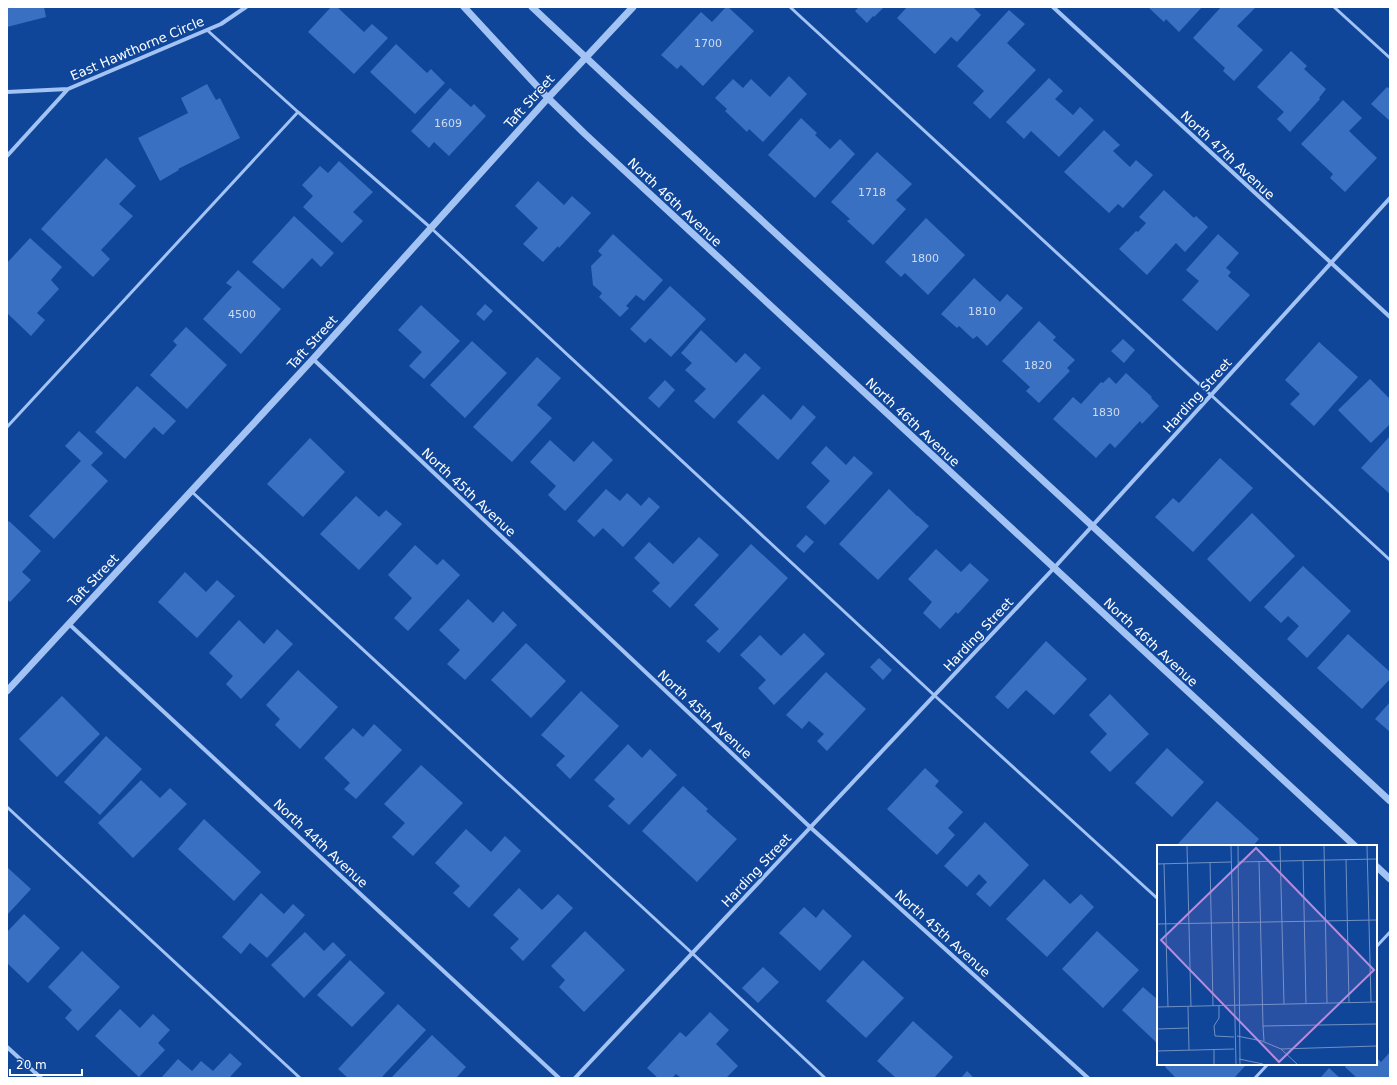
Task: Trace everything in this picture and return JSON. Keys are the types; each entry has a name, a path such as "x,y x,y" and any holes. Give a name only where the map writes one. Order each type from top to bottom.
{"street":[{"name":"East Hawthorne Circle","path":"7,92 68,89 221,24 246,7"},
{"name":"North 46th Avenue","path":"464,7 548,98 590,139 1354,845"},
{"path":"532,7 1390,802"},
{"name":"Taft Street","path":"7,691 313,359 548,98 633,7"},
{"name":"North 47th Avenue","path":"1053,7 1390,317"},
{"path":"7,156 68,89"},
{"name":"Harding Street","path":"575,1078 934,694 1054,568 1390,198"},
{"name":"North 45th Avenue","path":"313,359 810,827 1088,1078"},
{"name":"North 44th Avenue","path":"69,624 559,1078"},
{"path":"1377,867 1390,879"},
{"path":"7,1047 41,1078"}],"lane":[{"path":"790,7 1390,560"},
{"path":"1334,7 1390,58"},
{"path":"207,30 431,228 934,694 1157,898"},
{"path":"7,427 298,112"},
{"path":"191,491 692,953 825,1078"},
{"path":"7,807 300,1078"},
{"path":"1377,946 1390,932"},
{"path":"1255,1078 1267,1065"}],"building":[{"path":"7,7 44,7 46,17 7,27"},
{"path":"331,7 337,7 364,32 372,24 388,38 354,74 308,32"},
{"path":"726,7 728,7 754,31 703,86 681,65 677,69 661,55 701,12 712,22"},
{"path":"859,7 884,7 867,23 855,11"},
{"path":"907,7 973,7 981,15 957,42 951,37 935,54 897,18"},
{"path":"1148,7 1202,7 1179,32 1166,19 1164,22"},
{"path":"1221,7 1256,7 1237,26 1263,50 1234,81 1223,71 1225,68 1193,38"},
{"path":"1009,10 1025,24 1007,43 1036,70 990,119 973,103 984,91 957,66"},
{"path":"396,44 427,73 431,69 445,83 415,114 370,72"},
{"path":"1291,51 1307,66 1304,69 1326,89 1319,98 1320,99 1290,132 1277,119 1284,112 1257,87"},
{"path":"789,76 807,94 763,142 749,129 747,132 725,111 727,109 715,98 733,79 743,88 751,79 770,97"},
{"path":"1049,78 1063,91 1055,99 1073,115 1080,107 1094,120 1059,157 1031,131 1024,139 1006,122"},
{"path":"207,84 216,100 220,98 240,138 178,169 179,170 160,181 138,138 188,113 181,98"},
{"path":"1387,87 1390,89 1390,121 1371,104"},
{"path":"450,88 471,107 474,104 486,116 449,156 434,142 429,148 411,131"},
{"path":"1343,100 1362,118 1349,131 1377,158 1345,192 1330,178 1333,174 1301,144"},
{"path":"801,118 817,133 815,135 830,149 840,139 855,154 815,198 768,155"},
{"path":"1104,130 1120,145 1113,151 1130,167 1136,160 1153,175 1123,208 1118,204 1109,213 1064,172"},
{"path":"877,152 912,184 896,200 906,209 873,245 847,221 850,219 831,202"},
{"path":"106,158 136,186 119,204 133,216 101,250 110,259 93,277 41,229"},
{"path":"339,161 373,192 353,212 363,221 342,243 303,207 313,196 302,185 320,166 328,173"},
{"path":"538,181 564,205 572,196 591,213 559,248 558,246 543,262 523,244 538,228 515,206"},
{"path":"1164,190 1194,218 1196,216 1208,227 1185,252 1176,243 1147,275 1119,249 1146,223 1139,217"},
{"path":"294,216 334,253 321,267 312,258 283,289 252,262"},
{"path":"926,218 965,255 928,295 905,273 901,277 885,262"},
{"path":"613,234 663,280 644,301 636,295 626,306 629,308 620,317 599,297 602,293 593,285 591,266 602,255 598,251"},
{"path":"1218,234 1239,253 1226,268 1231,272 1228,276 1250,295 1217,331 1182,300 1199,281 1186,270"},
{"path":"30,238 62,267 51,280 59,289 37,313 45,320 31,336 7,313 7,263"},
{"path":"238,270 281,309 241,354 203,319 232,287 226,283"},
{"path":"974,278 1000,302 1007,294 1023,308 987,346 977,336 973,339 959,326 957,328 941,314"},
{"path":"670,286 706,319 671,357 650,338 645,343 630,329"},
{"path":"485,304 493,311 484,321 476,314"},
{"path":"421,305 460,341 424,379 409,366 422,352 398,330"},
{"path":"1039,321 1056,337 1053,340 1075,360 1067,368 1070,371 1039,403 1026,391 1030,387 1002,361"},
{"path":"186,327 227,365 187,409 150,375 177,345 173,341"},
{"path":"701,330 736,363 745,353 761,368 714,419 694,401 706,389 685,370 692,363 681,353"},
{"path":"1123,339 1135,350 1124,363 1111,351"},
{"path":"472,341 507,373 465,418 430,385"},
{"path":"1319,342 1358,377 1314,426 1290,404 1300,394 1285,380"},
{"path":"537,357 561,378 537,405 552,418 512,462 473,427"},
{"path":"1126,373 1152,397 1151,398 1159,406 1142,424 1140,421 1115,448 1110,443 1096,458 1053,419 1073,397 1081,404 1101,382 1103,383 1109,377 1116,384"},
{"path":"1370,379 1390,399 1390,424 1371,443 1338,410"},
{"path":"665,380 675,390 659,408 648,398"},
{"path":"137,386 176,421 163,435 154,427 125,459 95,432"},
{"path":"763,394 791,420 803,405 816,417 778,460 737,422"},
{"path":"79,431 103,453 91,465 108,481 54,539 29,516 81,461 65,446"},
{"path":"1390,436 1390,494 1361,468"},
{"path":"310,438 345,472 303,517 267,484"},
{"path":"550,440 574,462 593,441 613,460 565,511 548,495 556,486 530,462"},
{"path":"826,446 846,465 854,456 873,473 825,525 806,507 830,481 811,463"},
{"path":"1220,458 1253,488 1193,552 1155,517 1173,498 1179,503"},
{"path":"606,489 620,501 627,493 641,506 649,497 660,507 623,547 603,528 594,537 577,521"},
{"path":"889,489 929,526 878,580 839,544"},
{"path":"356,496 379,517 386,510 402,524 359,570 320,534"},
{"path":"1252,513 1295,556 1250,602 1207,559"},
{"path":"9,521 41,551 22,572 31,580 10,602 7,599 7,523"},
{"path":"806,535 814,542 804,553 796,546"},
{"path":"699,537 719,555 670,608 652,591 660,583 634,558 649,542 673,564"},
{"path":"751,544 788,578 719,653 706,641 719,629 694,605"},
{"path":"415,545 437,565 443,559 460,575 408,631 394,618 412,598 388,575"},
{"path":"936,549 961,572 970,563 989,580 958,614 956,612 940,629 923,613 932,602 908,579"},
{"path":"1303,566 1351,611 1307,658 1287,639 1299,626 1288,616 1281,623 1264,607"},
{"path":"185,572 206,592 217,580 235,596 197,638 158,602"},
{"path":"468,599 493,623 503,611 517,625 465,680 447,664 460,650 439,630"},
{"path":"239,620 264,644 277,629 293,644 241,699 226,684 233,676 209,653"},
{"path":"804,633 825,654 774,705 758,688 766,680 740,655 760,635 781,656"},
{"path":"1348,634 1390,672 1390,679 1362,709 1317,668"},
{"path":"1046,641 1087,679 1054,715 1026,690 1008,709 995,697"},
{"path":"526,643 566,681 531,718 491,680"},
{"path":"879,658 892,670 883,680 870,667"},
{"path":"298,670 338,707 300,749 275,725 280,719 266,705"},
{"path":"826,672 866,709 827,751 817,741 824,734 809,721 802,729 786,715"},
{"path":"581,691 619,726 570,779 556,765 565,756 541,735"},
{"path":"1110,694 1149,734 1110,772 1090,752 1107,734 1089,715"},
{"path":"62,696 100,734 57,777 19,739"},
{"path":"1390,702 1390,732 1375,719"},
{"path":"374,724 402,750 356,799 344,789 350,783 324,758 353,728 363,737"},
{"path":"106,736 142,769 100,815 64,782"},
{"path":"628,744 642,758 650,749 677,775 629,825 608,806 615,799 594,780"},
{"path":"1167,748 1204,782 1172,817 1135,783"},
{"path":"421,765 463,803 413,856 392,837 405,823 384,804"},
{"path":"925,768 939,781 935,786 963,812 948,828 955,835 937,855 887,809"},
{"path":"141,780 160,798 170,788 187,804 133,858 98,823"},
{"path":"683,786 708,809 706,811 737,839 697,882 642,831"},
{"path":"1217,801 1259,839 1254,845 1177,845"},
{"path":"204,819 261,872 234,901 178,849"},
{"path":"985,822 1029,865 990,907 976,894 987,882 979,874 967,887 944,866"},
{"path":"466,829 491,852 505,836 521,851 469,908 453,893 460,886 435,863"},
{"path":"8,868 31,889 7,915 7,869"},
{"path":"1044,879 1070,904 1081,894 1094,907 1047,957 1006,919"},
{"path":"519,888 542,910 558,894 573,908 523,961 510,948 519,939 493,915"},
{"path":"261,893 284,914 293,904 305,915 267,958 250,943 241,954 222,937"},
{"path":"804,907 816,918 823,909 852,936 820,971 779,933"},
{"path":"24,914 60,948 28,983 7,963 7,932"},
{"path":"585,931 625,970 584,1012 559,987 565,980 551,966"},
{"path":"1097,931 1139,970 1103,1008 1062,969"},
{"path":"305,932 324,951 333,942 346,955 304,998 271,965"},
{"path":"82,951 120,987 78,1031 65,1018 72,1010 48,987"},
{"path":"350,960 385,993 352,1027 317,995"},
{"path":"863,960 904,998 866,1038 826,1001"},
{"path":"763,967 779,982 758,1003 742,988"},
{"path":"1143,987 1157,999 1157,1043 1122,1010"},
{"path":"398,1004 426,1030 381,1078 348,1078 338,1069"},
{"path":"120,1009 140,1028 153,1014 170,1030 158,1043 165,1050 139,1077 95,1036"},
{"path":"710,1012 729,1030 716,1044 738,1066 726,1078 681,1078 676,1074 672,1078 658,1078 647,1068 680,1032 686,1037"},
{"path":"913,1021 953,1057 934,1078 896,1078 877,1061"},
{"path":"432,1035 466,1067 456,1078 391,1078"},
{"path":"1390,1052 1390,1078 1357,1078 1345,1067 1347,1065 1377,1065 1377,1058 1381,1062"},
{"path":"230,1053 242,1064 229,1078 161,1078 178,1059 192,1071 201,1061 213,1071"},
{"path":"1167,1065 1246,1065 1234,1078 1176,1078 1165,1067"},
{"path":"1329,1068 1340,1078 1320,1078"},
{"path":"967,1071 974,1078 961,1078"}]}
